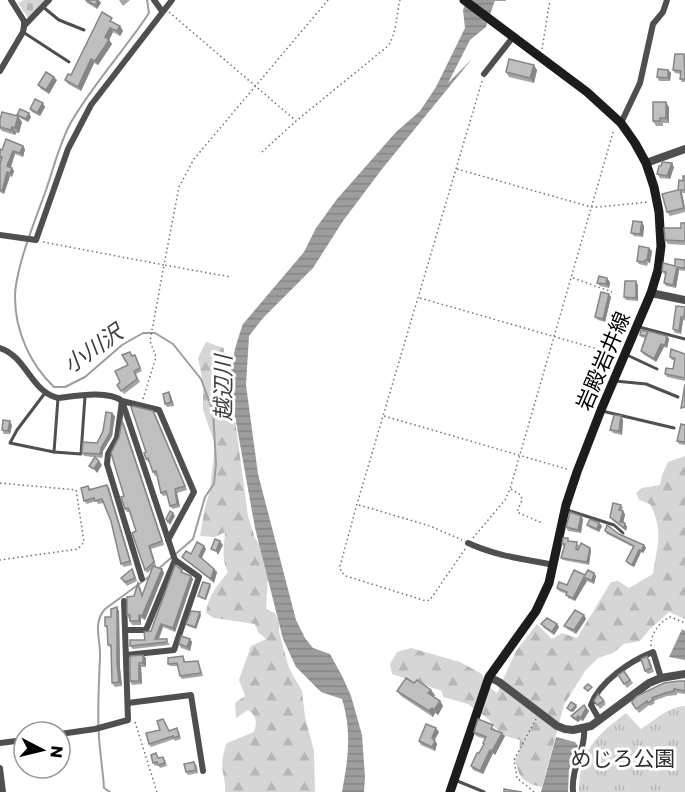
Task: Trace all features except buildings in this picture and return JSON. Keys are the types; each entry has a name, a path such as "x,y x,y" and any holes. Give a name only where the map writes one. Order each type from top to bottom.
{"main road":[{"name":"岩殿岩井線","path":"450,792 489,676 536,611 549,583 565,510 577,472 651,293 658,270 661,246 658,202 646,163 620,122 586,92 464,0"}],"street":[{"path":"11,0 24,21 24,29"},
{"path":"0,71 24,29 49,0"},
{"path":"154,0 164,10"},
{"path":"0,235 36,240 68,149 91,105 172,0"},
{"path":"620,122 640,83 653,24 663,12 667,0"},
{"path":"484,74 513,37"},
{"path":"646,163 685,149"},
{"path":"651,293 685,300"},
{"path":"0,348 14,355 45,393 58,398 114,397 159,410 194,492 168,540"},
{"path":"122,401 175,560 199,577 174,650 126,655"},
{"path":"122,401 117,438 108,454 107,464 142,579"},
{"path":"468,543 485,551 554,565"},
{"path":"125,630 147,630 175,560"},
{"path":"72,732 128,720 124,601 124,604"},
{"path":"599,719 591,705 593,698 621,669 637,658 652,652 661,678"},
{"path":"489,676 565,729 584,728 633,693 661,678 685,674"},
{"path":"128,703 191,695 203,771"},
{"path":"573,792 574,770 585,737 584,728"},
{"path":"0,768 3,792"}],"lane":[{"path":"43,7 69,26 84,30"},
{"path":"24,29 69,62"},
{"path":"638,326 685,339"},
{"path":"625,355 657,369"},
{"path":"613,381 646,384 678,398"},
{"path":"45,393 17,429 10,443 54,452 81,454 85,396"},
{"path":"54,452 58,398"},
{"path":"601,410 674,428"},
{"path":"565,510 614,525 623,533"},
{"path":"453,779 484,792"}],"path":[{"path":"141,405 156,357 150,341 152,325 179,186 194,159 328,0"},
{"path":"262,152 296,121 388,46 395,34 400,0"},
{"path":"540,57 550,0"},
{"path":"164,10 256,85 296,121"},
{"path":"484,74 357,504 340,566 341,572 346,576 426,601 430,600 468,543 505,500 591,207 620,122"},
{"path":"456,169 591,207 658,202"},
{"path":"36,240 231,277"},
{"path":"572,278 612,292"},
{"path":"419,297 554,337 625,355"},
{"path":"384,416 577,472"},
{"path":"0,483 76,490 84,542 78,549 0,561"},
{"path":"510,489 521,495 522,500 517,512 542,523"},
{"path":"357,504 430,526 468,543"},
{"path":"652,652 650,640 662,620 670,617 685,623"},
{"path":"534,792 517,778 514,760 540,713"},
{"path":"128,720 136,722 157,792"}],"green space":[{"path":"24,0 45,0 28,18 18,3"},
{"path":"206,342 224,348 225,404 234,412 248,516 255,538 262,549 268,575 266,609 275,613 289,668 302,691 305,717 314,751 315,792 225,792 222,761 227,743 254,732 256,725 255,717 248,710 236,718 235,703 245,696 239,680 251,646 266,639 258,632 255,624 214,618 206,613 211,596 228,572 224,558 225,532 215,537 200,536 210,490 215,444 203,410 203,383 198,358"},
{"path":"685,456 685,619 669,612 640,641 624,644 613,653 598,658 585,671 564,705 542,787 530,784 518,771 515,760 519,752 520,740 502,735 488,719 468,704 443,697 442,691 392,674 390,664 397,652 411,648 460,662 482,674 487,686 497,693 516,651 537,624 552,639 562,633 577,638 611,582 618,581 629,588 653,574 658,539 657,523 650,504 639,500 636,493 642,488 660,485 668,462"},
{"name":"めじろ公園","path":"685,706 685,792 579,792 582,766 586,755 598,737 615,721 626,713 641,729 667,711"}],"shaded area":[{"path":"467,0 495,0 486,27 470,40 448,83 472,59 382,169 343,221 313,268 263,318 249,336 246,385 258,474 296,620 313,648 330,654 351,696 362,735 364,792 342,792 348,746 347,723 342,699 321,692 296,667 283,639 255,528 230,397 230,376 243,324 304,252 316,228 337,199 396,132 420,111 436,87 465,28 463,10"},
{"path":"682,629 685,631 685,660 669,657"},
{"path":"556,737 575,742 578,746 569,770 568,792 541,792"}],"waterway":[{"name":"小川沢","path":"147,0 149,13 88,96 66,132 26,245 18,273 15,297 18,322 26,346 38,368 54,387 65,387 85,377 122,345 143,333 155,333 173,344 201,379 213,411 216,464 214,484 205,497 193,539 157,570"},
{"path":"494,0 505,0"},
{"name":"小川沢","path":"110,792 104,788 99,737 99,620 105,609 150,576"}],"water label":[{"name":"越辺川","path":"223,388"}]}
